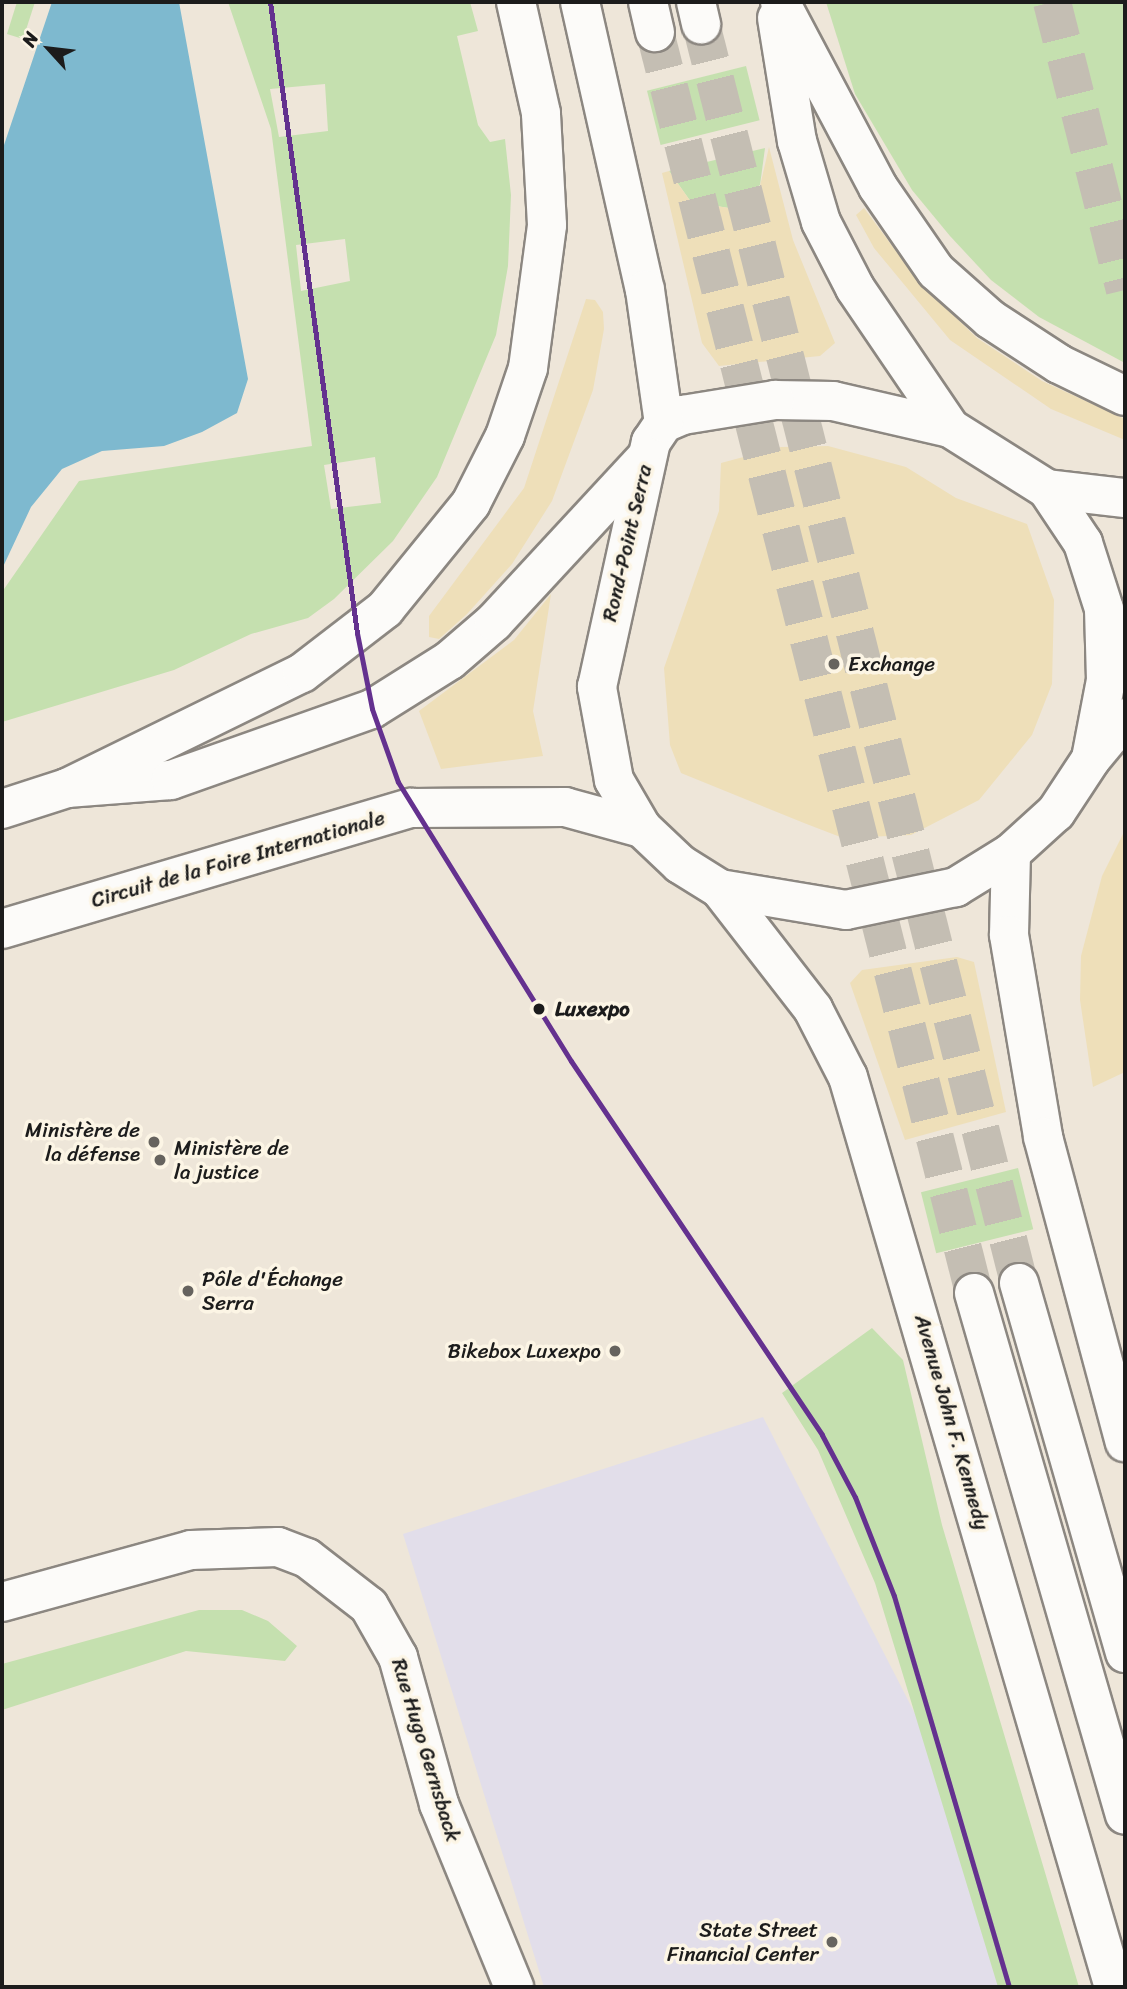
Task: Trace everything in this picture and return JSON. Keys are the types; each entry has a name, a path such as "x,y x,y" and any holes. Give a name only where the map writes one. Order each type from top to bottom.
{"main road":[{"path":"2,809 67,788 302,673 385,609 471,503 505,436 528,368 547,225 541,113 516,2"},
{"path":"580,2 645,290 664,423"},
{"path":"774,2 797,141 821,222 855,288 950,428"},
{"path":"780,2 878,187 936,271 990,319 1059,365 1125,396"},
{"name":"Rond-Point Serra","path":"775,400 833,401 950,428 1047,489 1083,543 1104,609 1106,680 1091,759 1056,812 1011,853 956,887 846,910 720,888 680,864 642,828 614,780 597,687 645,459 664,423 775,400"},
{"path":"67,788 171,780 373,709 450,660 494,622 645,459"},
{"path":"1047,489 1125,498"},
{"path":"1091,759 1125,718"},
{"name":"Circuit de la Foire Internationale","path":"2,929 422,806 565,807 642,828"},
{"path":"1011,853 1009,934 1043,1137 1125,1442"},
{"name":"Avenue John F. Kennedy","path":"720,888 813,1009 848,1077 1114,1987"},
{"path":"1019,1283 1125,1653"},
{"path":"974,1293 1125,1815"},
{"name":"Rue Hugo Gernsback","path":"2,1602 191,1550 278,1548 307,1558 369,1606 398,1657 439,1804 514,1987"}],"shaded area":[{"path":"763,1417 1055,1987 544,1987 403,1534"}],"green space":[{"path":"17,2 35,2 23,39 7,34"},
{"path":"228,2 470,2 478,31 457,36 478,125 490,142 505,139 511,195 508,266 496,335 437,477 393,541 334,599 308,618 251,634 174,670 2,722 2,592 79,481 312,446 271,129","holes":["325,84 328,131 279,137 270,89","345,239 350,281 301,291 296,245","375,457 381,503 331,509 324,465"]},
{"path":"826,2 1125,2 1125,363 1039,317 991,280 950,236 912,190 855,94"},
{"path":"746,66 760,120 661,145 647,91"},
{"path":"765,148 760,185 729,208 691,202 669,171"},
{"path":"1018,1168 1033,1229 936,1253 921,1192"},
{"path":"872,1328 903,1360 942,1525 1079,1987 998,1987 875,1583 818,1450 782,1393"},
{"path":"199,1610 242,1610 268,1621 297,1646 285,1661 186,1651 2,1710 2,1664"}],"sand":[{"path":"769,147 793,240 835,343 820,356 719,366 702,343 662,173 669,171 691,202 729,208 760,186"},
{"path":"864,208 919,282 977,338 1042,381 1125,419 1125,440 1051,409 950,340 874,248 856,215"},
{"path":"586,299 595,300 603,312 604,329 593,390 552,501 512,564 467,614 439,639 429,637 429,616 524,488"},
{"path":"828,446 906,467 956,498 1027,524 1054,600 1052,684 1032,735 979,800 911,835 843,838 681,773 670,745 664,668 719,511 721,463 781,447"},
{"path":"551,594 533,711 543,756 441,769 419,711 514,640"},
{"path":"1125,830 1125,1072 1093,1087 1080,1000 1081,956 1102,876"},
{"path":"957,957 974,962 1006,1112 905,1140 850,983 862,970"}],"water":[{"path":"52,2 179,2 248,379 237,413 202,432 164,446 102,451 62,469 31,507 2,569 2,151"}],"tunnel":[{"path":"1052,2 1125,290"},
{"path":"701,24 1019,1283"},
{"path":"655,32 974,1293"}],"transit line":[{"path":"270,2 357,633 372,709 398,782 571,1061 822,1435 855,1497 894,1596 1009,1987"}],"place":[{"name":"Exchange","path":"834,664"},
{"name":"Luxexpo","path":"539,1009"},
{"name":"Ministère de la défense","path":"154,1142"},
{"name":"Ministère de la justice","path":"160,1160"},
{"name":"Pôle d'Échange Serra","path":"188,1291"},
{"name":"Bikebox Luxexpo","path":"615,1351"},
{"name":"State Street Financial Center","path":"832,1942"}]}
